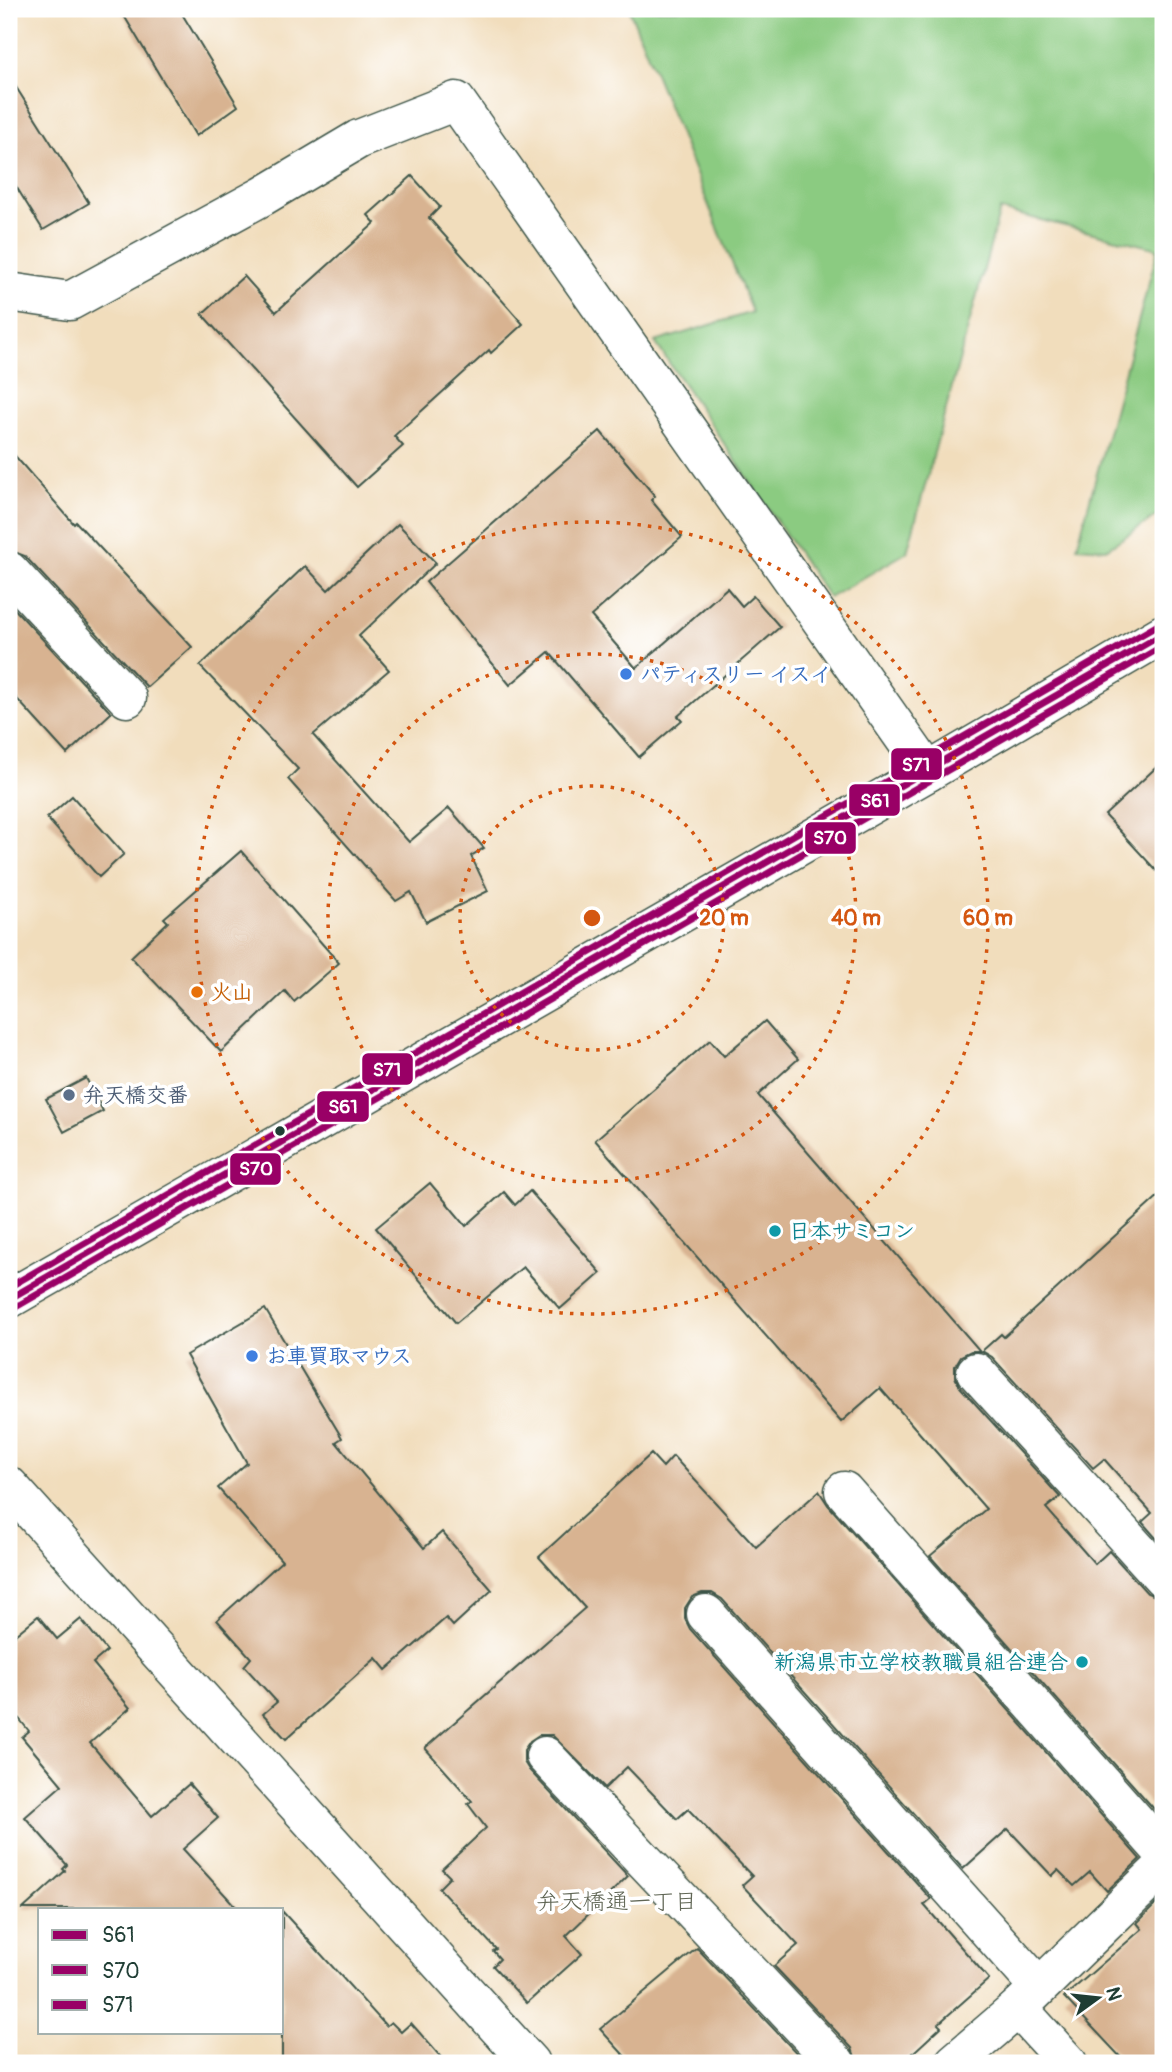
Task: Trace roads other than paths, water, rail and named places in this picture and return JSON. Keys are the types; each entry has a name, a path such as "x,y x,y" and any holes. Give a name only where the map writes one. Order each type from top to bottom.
{"street":[{"path":"9,292 70,301 263,196 359,139 456,101 928,772"},
{"path":"9,571 127,698"},
{"path":"9,1299 928,772 1163,634"},
{"path":"975,1373 1163,1578"},
{"path":"9,1486 530,2063"},
{"path":"844,1491 1163,1852"},
{"path":"706,1614 1028,1997 1068,2063"},
{"path":"545,1756 836,2063"},
{"path":"954,2063 1028,1997 1163,1867"}],"place":[{"name":"パティスリー イスイ","path":"626,674"},
{"name":"火山","path":"197,992"},
{"name":"弁天橋交番","path":"69,1095"},
{"name":"日本サミコン","path":"775,1231"},
{"name":"お車買取マウス","path":"252,1356"},
{"name":"新潟県市立学校教職員組合連合","path":"1082,1662"}],"district":[{"name":"弁天橋通一丁目","path":"617,1901"}]}
